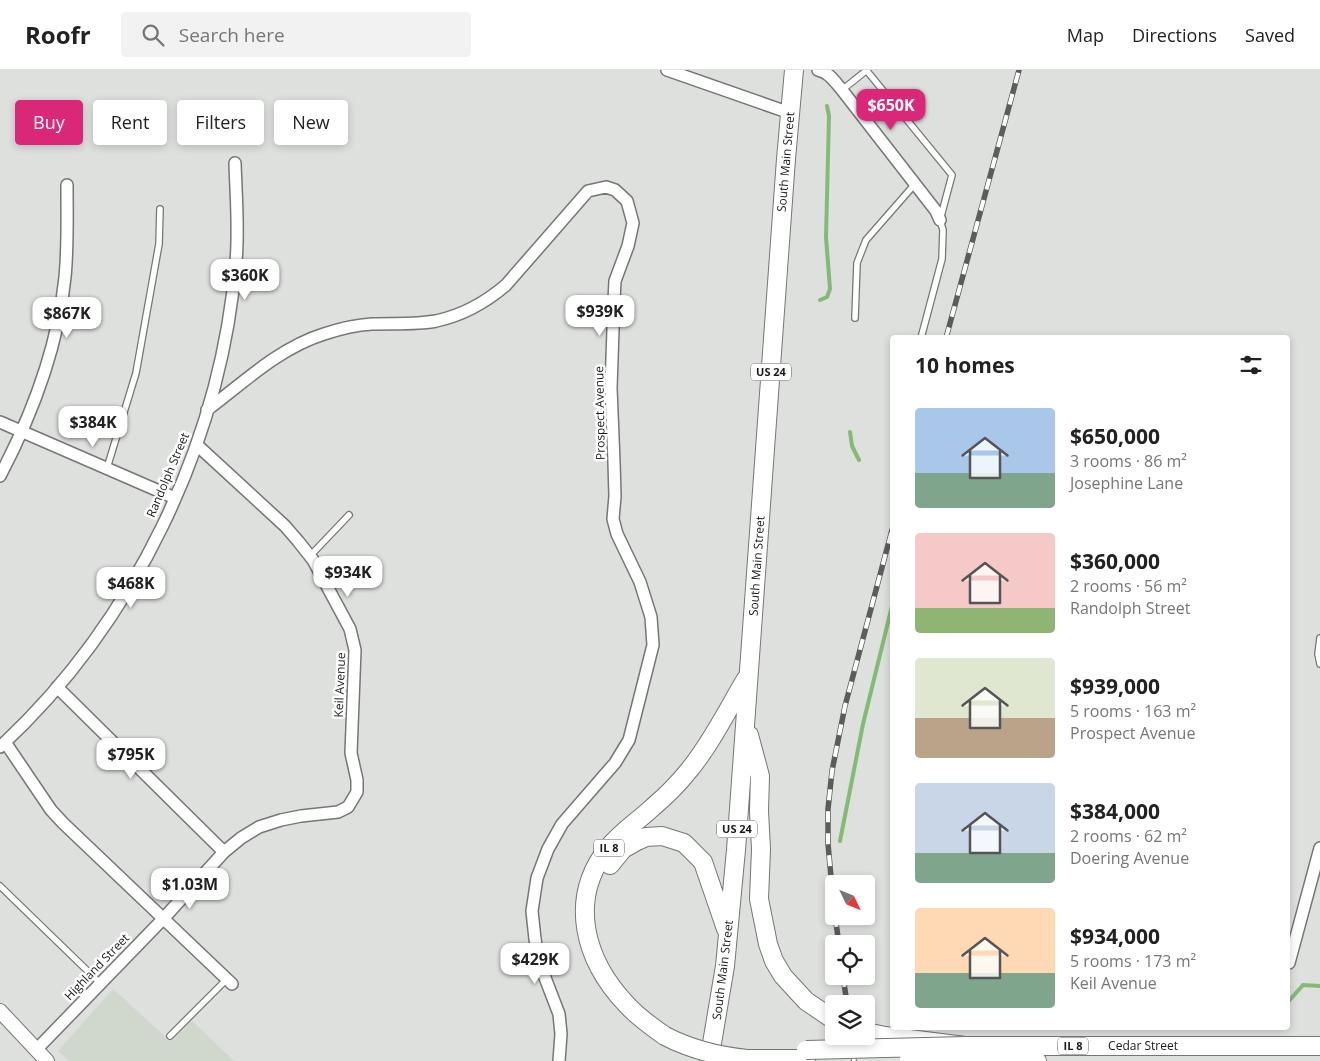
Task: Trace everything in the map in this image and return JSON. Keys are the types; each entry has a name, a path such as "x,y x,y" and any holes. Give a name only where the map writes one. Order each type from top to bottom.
{"main road":[{"name":"South Main Street","path":"709,1061 718,1013 728,935 794,70"},
{"name":"IL 8","path":"749,674 715,732 690,769 669,792 622,833 605,853 592,876 586,897 584,915 586,933 600,971 612,988 630,1008 649,1024 747,1054 958,1055 1037,1061"},
{"path":"745,722 760,776 760,899 764,931 774,961 783,976 806,1001 825,1014"},
{"name":"IL 8","path":"668,1031 625,989 603,952 597,937 595,908 599,889 608,869 623,849 636,841 654,836 662,836 684,843 699,856 706,869 728,935"},
{"path":"875,1034 958,1055"},
{"name":"Cedar Street","path":"958,1055 1181,1046 1320,1046"}],"street":[{"path":"667,70 790,114"},
{"path":"818,70 830,76 842,90 936,211 940,220"},
{"name":"Randolph Street","path":"3,744 57,687 91,644 118,604 150,551 197,445 224,344 234,280 237,244 235,163"},
{"path":"0,476 34,405 51,349 65,279 67,186"},
{"name":"Prospect Avenue","path":"207,410 287,350 305,340 344,328 362,325 436,321 455,316 476,307 491,298 506,284 588,191 612,188 626,201 631,216 632,230 618,272 614,300 611,396 615,496 613,519 617,534 640,582 651,617 653,645 628,740 615,762 568,816 554,836 537,878 532,910 535,939 539,962 558,1014 562,1034 559,1061"},
{"path":"0,422 175,498"},
{"name":"Keil Avenue","path":"197,445 285,526 310,556 350,629 354,642 351,753 358,786 351,803"},
{"path":"57,687 224,852"},
{"path":"3,744 51,810 63,823 230,981"},
{"name":"Highland Street","path":"36,1050 164,919 224,852 250,832 270,822 338,812 344,810 351,803"},
{"path":"1290,959 1320,848"},
{"path":"0,1012 47,1061"}],"lane":[{"path":"842,90 867,70 952,175 940,220 943,230 942,259 922,335"},
{"path":"855,318 858,264 866,240 915,184"},
{"path":"107,468 136,373 159,244 160,209"},
{"path":"310,556 349,515"},
{"path":"1320,638 1318,654 1320,664"},
{"path":"0,886 100,983"},
{"path":"170,1036 230,981"}],"shaded area":[{"path":"113,989 170,1041 190,1019 234,1061 70,1061 58,1051"}],"waterway":[{"path":"820,300 827,297 830,289 826,237 829,116 827,106"},
{"path":"850,432 852,446 859,460"},
{"path":"840,841 863,724 890,614"},
{"path":"1290,1000 1303,985 1320,986"}],"railway":[{"path":"947,335 1019,70"},
{"path":"831,875 828,809 832,771 845,706 890,537"},
{"path":"836,925 838,935"},
{"path":"844,985 846,995"},
{"path":"852,1045 854,1061"}]}
